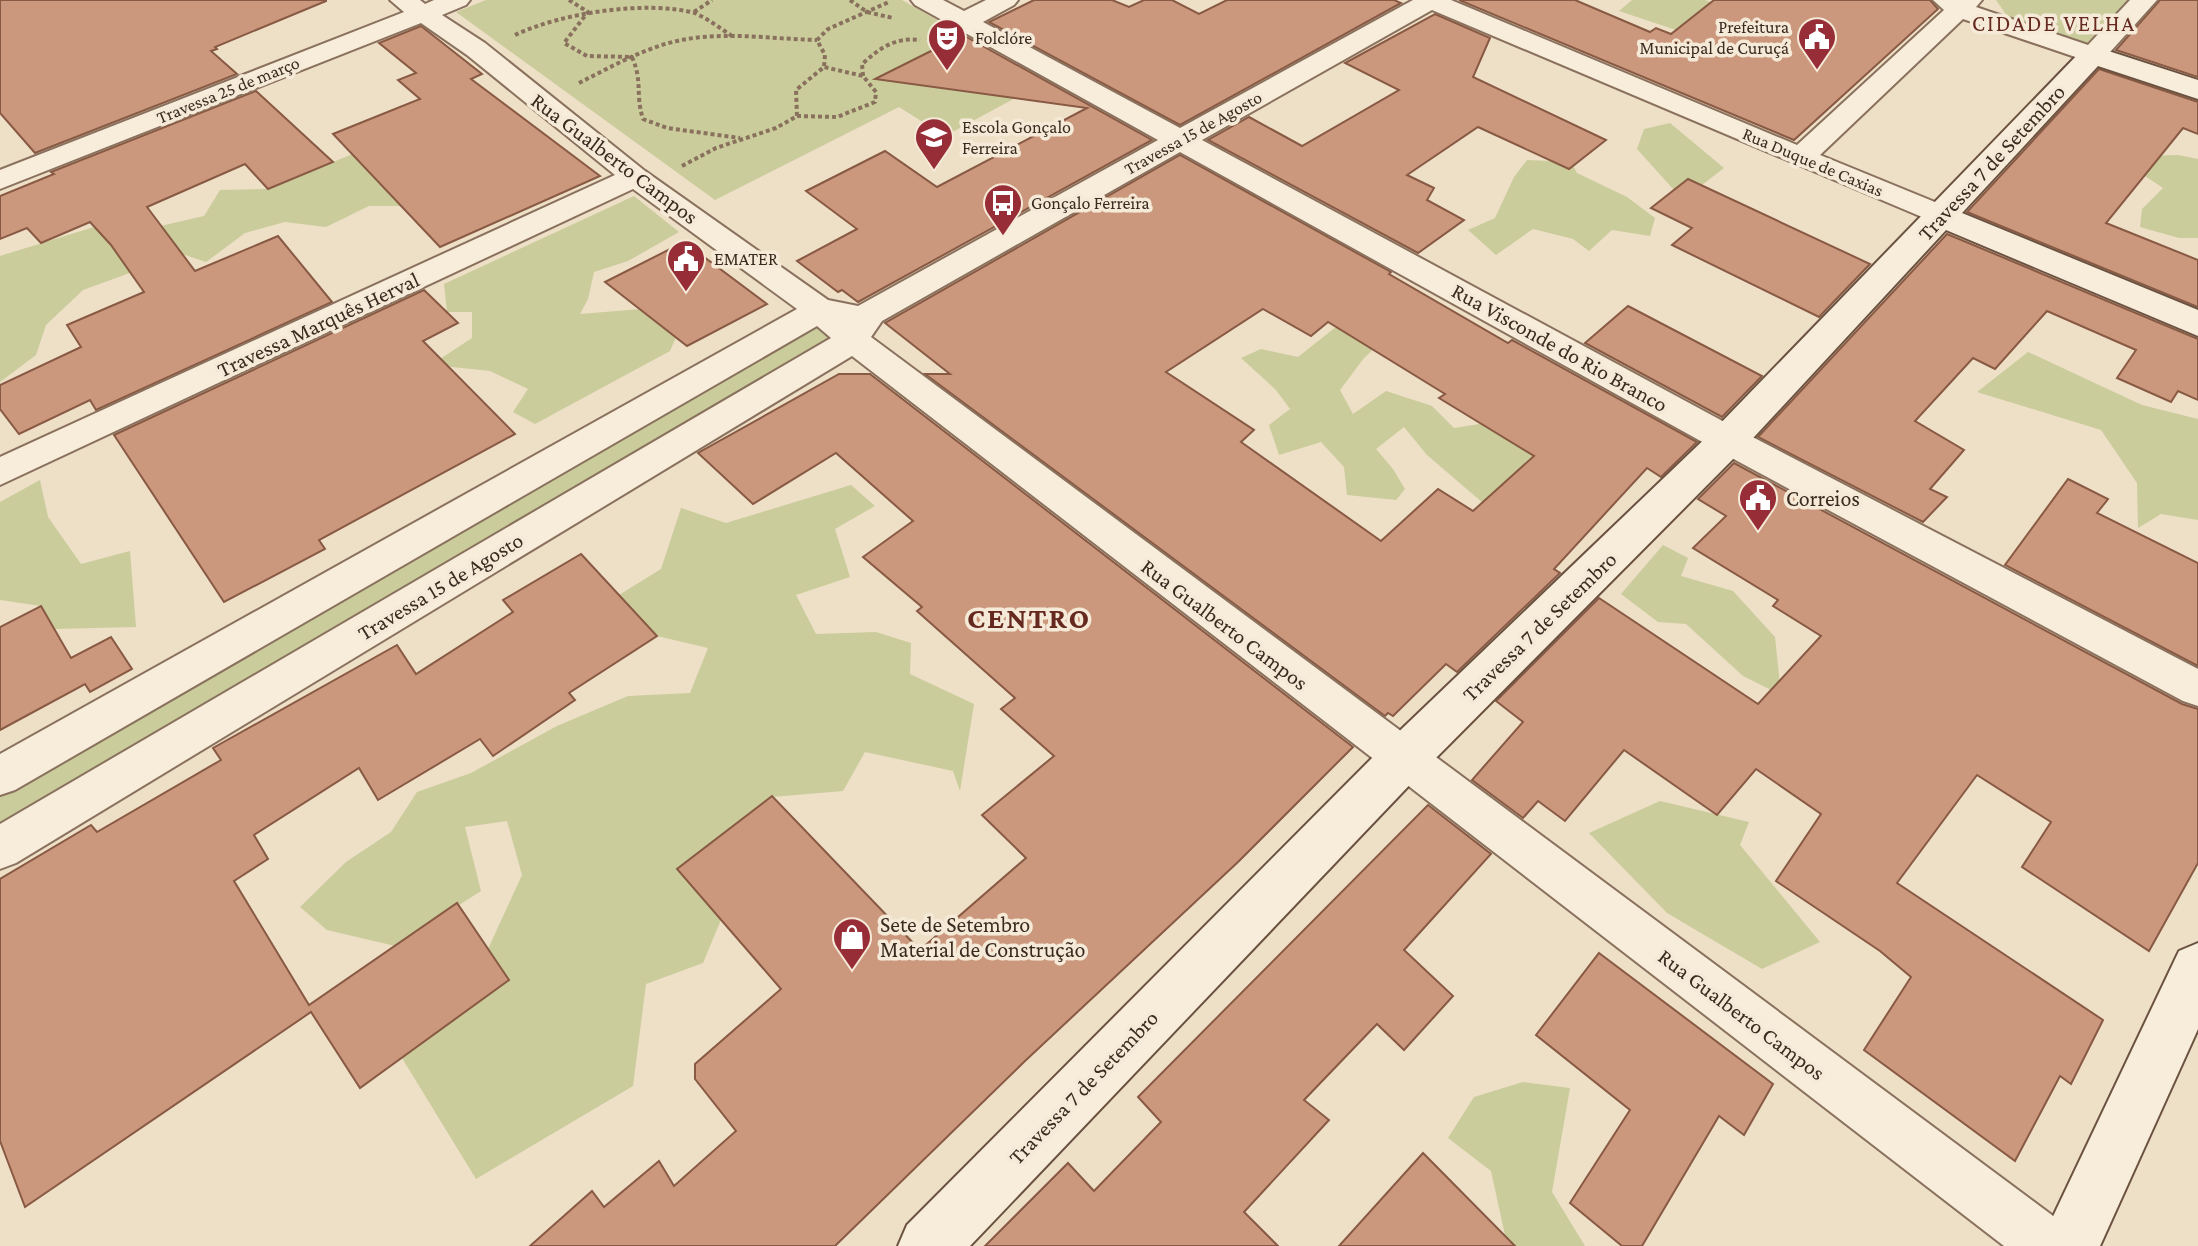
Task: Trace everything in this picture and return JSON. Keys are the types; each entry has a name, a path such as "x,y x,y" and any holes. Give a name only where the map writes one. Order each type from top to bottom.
{"street":[{"name":"Travessa 25 de março","path":"0,180 412,6 457,0"},
{"name":"Rua Visconde do Rio Branco","path":"924,0 1728,440 2198,689"},
{"path":"963,22 1005,0"},
{"name":"Travessa 15 de Agosto","path":"0,848 861,327 1182,140 1431,0"},
{"name":"Rua Duque de Caxias","path":"1431,0 2198,324"},
{"name":"Travessa 7 de Setembro","path":"928,1246 1403,759 1728,440 2144,0"},
{"path":"1801,157 1959,3 2093,55 2198,90"},
{"name":"Rua Gualberto Campos","path":"412,6 476,49 539,102 643,181 820,310"},
{"name":"Travessa Marquês Herval","path":"0,472 643,181"},
{"path":"0,776 820,310 861,327"},
{"name":"Rua Gualberto Campos","path":"861,327 1403,759 2049,1246"},
{"path":"2069,1246 2198,969"}],"path":[{"path":"569,0 588,12"},
{"path":"694,12 712,0"},
{"path":"850,0 867,12"},
{"path":"539,102 632,57 685,39 817,40 828,29 894,0"},
{"path":"476,49 551,18 658,2 694,12 734,37"},
{"path":"588,12 564,43 575,52 594,58 632,57"},
{"path":"797,116 796,90 824,67 825,55 817,40"},
{"path":"632,57 640,76 637,101 643,119 667,128 741,138"},
{"path":"643,181 741,138 778,130 797,116 825,121 854,114 875,102 876,92 863,76 824,67"}],"green space":[{"path":"486,0 902,0 1045,82 945,136 899,107 715,200 456,12"},
{"path":"1632,0 1705,0 1791,31 1702,26 1676,30 1619,11"},
{"path":"1996,0 2134,0 2090,47 2010,20"},
{"path":"1670,123 1724,168 1702,185 1689,179 1674,190 1637,149 1644,129"},
{"path":"367,148 449,186 401,206 369,206 326,227 285,222 245,233 206,262 182,254 83,290 46,325 36,355 0,382 0,256 107,223 134,232 204,216 220,190 268,189"},
{"path":"2178,155 2198,159 2198,238 2179,238 2140,227 2142,209 2163,188 2136,170 2134,156"},
{"path":"1527,160 1571,162 1577,173 1627,197 1655,218 1650,236 1612,230 1589,251 1573,239 1533,229 1496,255 1468,230 1495,218 1514,177"},
{"path":"634,196 679,232 628,261 594,272 588,299 580,314 641,309 676,337 670,351 535,424 513,412 528,389 490,371 443,366 437,361 472,338 472,312 447,312 444,284"},
{"path":"820,310 853,340 0,848 0,776"},
{"path":"1416,310 1364,358 1340,390 1353,414 1386,391 1432,406 1454,428 1486,423 1598,461 1483,503 1427,455 1404,427 1376,449 1405,489 1396,500 1347,495 1344,467 1321,442 1279,455 1269,425 1290,409 1276,390 1241,358 1261,349 1298,357 1351,315"},
{"path":"2028,352 2142,405 2198,419 2198,520 2161,514 2138,528 2137,483 2101,430 1977,392"},
{"path":"40,480 48,517 81,564 130,551 136,627 54,629 41,606 0,600 0,502"},
{"path":"851,485 875,506 835,529 850,577 796,595 816,634 876,632 911,643 910,674 974,704 960,791 953,771 865,752 843,791 772,797 703,963 646,984 633,1086 476,1179 402,1058 509,980 488,949 522,875 507,821 465,827 481,891 395,946 327,930 300,907 346,862 391,832 417,792 471,773 557,726 628,696 690,693 708,648 657,636 619,595 661,569 681,508 726,523"},
{"path":"1663,545 1688,558 1681,576 1733,591 1775,637 1781,695 1743,676 1686,624 1658,622 1621,594"},
{"path":"1660,801 1749,822 1740,845 1820,942 1762,969 1667,913 1589,833"},
{"path":"1523,1082 1570,1088 1552,1192 1585,1246 1496,1246 1505,1235 1491,1171 1448,1138 1474,1097"}],"building":[{"path":"0,0 326,1 215,47 217,49 211,51 237,74 35,153 0,113"},
{"path":"1034,0 1112,0 1129,7 1144,0 1172,0 1199,14 1227,0 1394,0 1401,3 1180,125 989,22"},
{"path":"1459,0 1575,0 1650,32 1656,28 1671,34 1714,0 1930,0 1938,9 1794,140"},
{"path":"2160,0 2198,0 2198,77 2116,50"},
{"path":"1435,14 1490,38 1473,77 1606,140 1569,169 1478,127 1407,175 1434,188 1427,200 1464,220 1418,253 1208,140 1249,117 1302,146 1399,90 1345,63"},
{"path":"421,26 482,74 471,79 600,176 440,247 333,134 420,99 398,80 416,73 379,43"},
{"path":"963,35 1152,140 858,302 842,290 838,292 797,261 857,229 806,191 885,151 937,187 1087,108 875,79"},
{"path":"2099,69 2198,102 2198,134 2183,128 2106,223 2198,260 2198,307 1967,212"},
{"path":"256,91 333,162 268,189 245,164 147,207 195,271 278,236 332,302 96,410 90,400 19,434 0,409 0,385 81,347 67,325 144,292 111,245 90,222 41,243 27,228 0,239 0,196 54,174 51,172"},
{"path":"1180,155 1391,272 1389,274 1508,343 1512,340 1697,442 1661,477 1647,468 1554,569 1560,573 1457,672 1446,664 1393,716 1388,713 1385,716 925,374 950,374 885,323","holes":["1263,309 1311,336 1328,322 1445,394 1439,398 1534,456 1473,511 1438,489 1381,541 1241,442 1254,430 1166,372"]},
{"path":"1688,179 1870,264 1819,317 1672,245 1692,228 1651,208"},
{"path":"1947,234 2198,339 2198,400 2178,391 2171,402 2117,378 2136,350 2047,311 1995,369 1973,358 1915,421 1964,450 1930,489 1947,497 1923,522 1758,437"},
{"name":"EMATER","path":"684,242 767,304 687,346 605,282"},
{"path":"424,290 458,323 423,341 515,434 319,540 325,549 224,602 114,435"},
{"path":"1628,306 1762,376 1722,417 1585,343"},
{"path":"839,374 870,374 1353,747 1238,862 1025,1061 835,1246 530,1246 592,1191 604,1207 659,1161 674,1186 736,1131 695,1079 695,1064 781,989 677,869 772,796 920,950 1026,858 982,815 1054,756 1001,709 1015,698 917,611 922,607 863,557 913,521 836,453 753,504 698,453"},
{"path":"1734,463 2182,704 2198,709 2198,863 2149,951 2022,867 2051,822 1977,775 1897,883 2103,1020 2071,1084 2060,1076 2015,1161 1864,1050 1911,977 1880,951 1776,881 1821,814 1756,769 1717,815 1624,750 1565,821 1538,801 1523,818 1472,780 1523,722 1496,701 1599,598 1758,704 1821,636 1773,606 1778,600 1693,548 1726,516 1698,499"},
{"path":"2068,479 2108,499 2097,513 2198,563 2198,666 2005,565"},
{"path":"581,554 657,636 569,693 575,700 493,756 480,739 378,800 359,768 254,835 268,859 234,881 309,1005 457,903 509,980 360,1088 311,1012 25,1207 0,1141 0,879 91,825 97,832 221,760 213,748 397,645 416,674 513,612 503,600"},
{"path":"41,606 71,658 111,637 132,669 90,692 85,684 0,730 0,627"},
{"path":"1428,805 1491,854 1404,950 1453,996 1404,1050 1377,1024 1304,1100 1329,1120 1244,1212 1278,1246 985,1246 1068,1163 1094,1191 1161,1122 1138,1097"},
{"path":"1599,953 1773,1084 1744,1135 1719,1116 1642,1246 1622,1246 1570,1203 1630,1110 1536,1035"},
{"path":"1423,1153 1515,1246 1339,1246"}],"place":[{"name":"Prefeitura Municipal de Curuçá","path":"1817,71"},
{"name":"Folclóre","path":"947,72"},
{"name":"Escola Gonçalo Ferreira","path":"934,171"},
{"name":"Gonçalo Ferreira","path":"1003,237"},
{"name":"EMATER","path":"686,293"},
{"name":"Correios","path":"1758,532"},
{"name":"Sete de Setembro Material de Construção","path":"852,971"}],"district":[{"name":"CIDADE VELHA","path":"2054,23"},
{"name":"CENTRO","path":"1029,618"}]}
